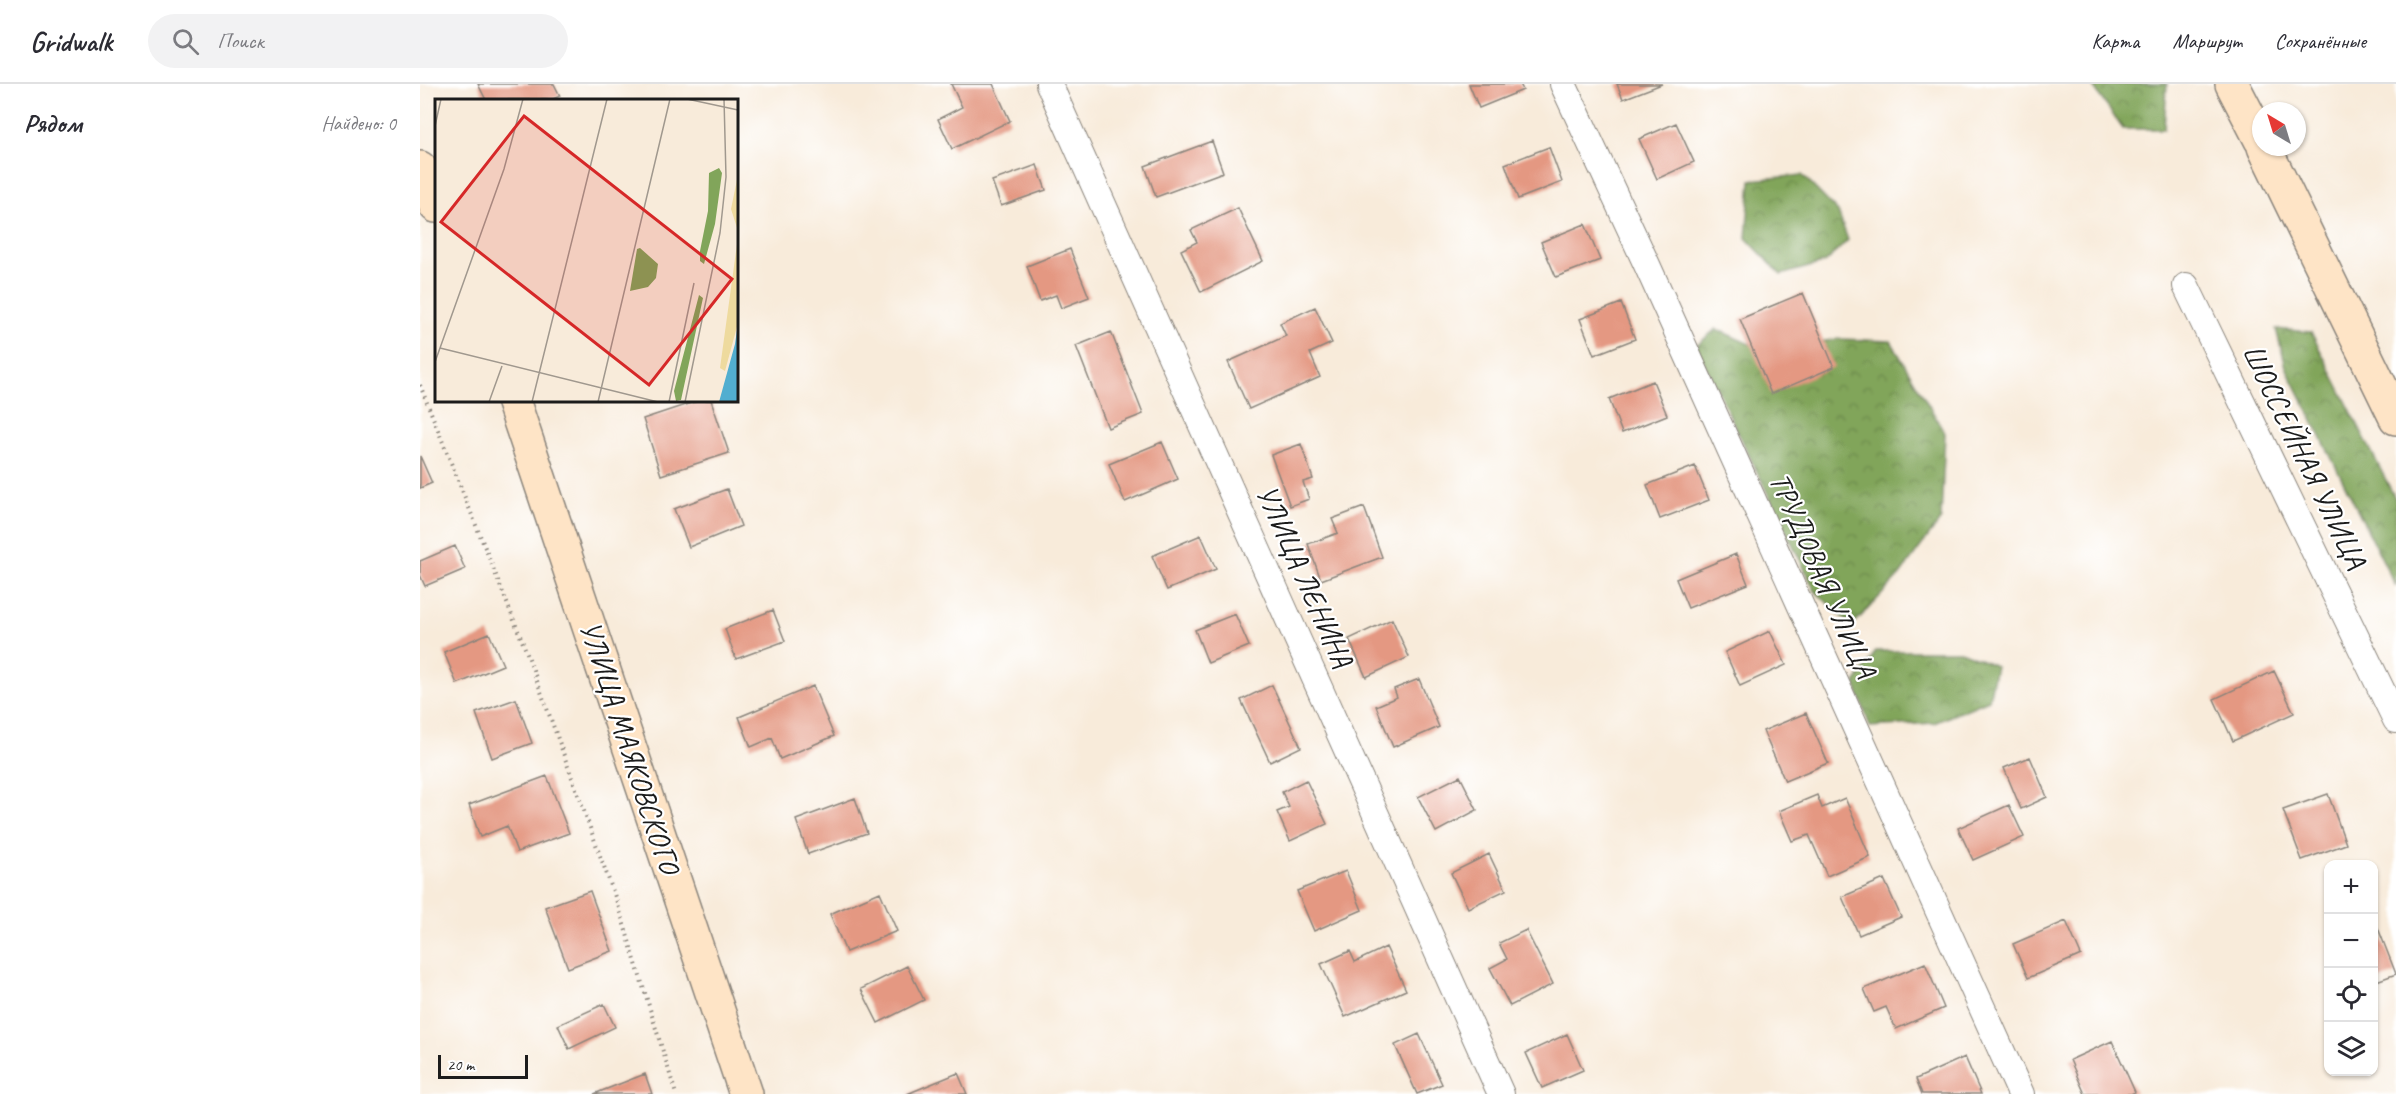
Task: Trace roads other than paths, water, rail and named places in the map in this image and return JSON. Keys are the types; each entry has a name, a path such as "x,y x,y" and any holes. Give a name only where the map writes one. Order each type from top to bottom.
{"street":[{"name":"УЛИЦА ЛЕНИНА","path":"1049,84 1500,1094"},
{"name":"ТРУДОВАЯ УЛИЦА","path":"1563,84 2021,1094"},
{"path":"2232,84 2252,123"},
{"path":"2268,156 2396,418"},
{"path":"420,168 435,204"},
{"name":"ШОССЕЙНАЯ УЛИЦА","path":"2186,286 2396,720"},
{"name":"УЛИЦА МАЯКОВСКОГО","path":"514,402 746,1094"}]}
